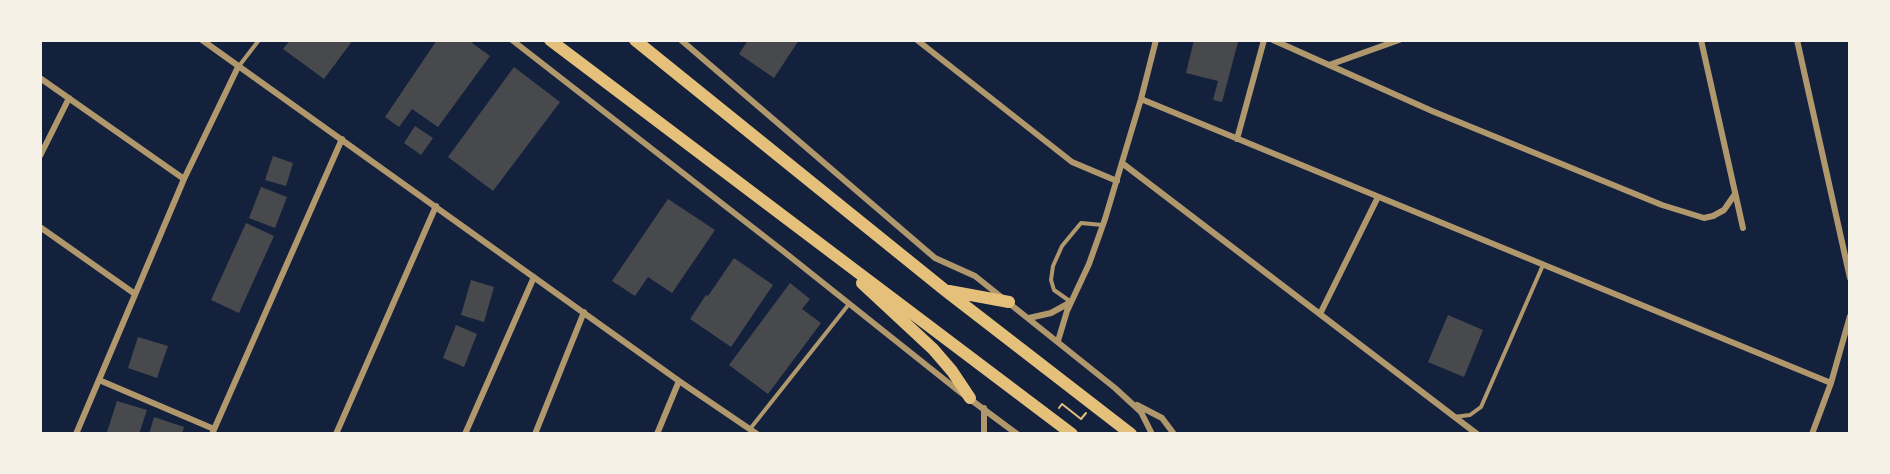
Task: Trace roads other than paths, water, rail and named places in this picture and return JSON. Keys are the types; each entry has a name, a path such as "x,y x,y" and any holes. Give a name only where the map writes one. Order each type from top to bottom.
{"highway":[{"path":"550,40 1072,434"},
{"path":"637,42 946,291 1131,434"},
{"path":"817,241 933,349 952,371 970,398"},
{"path":"946,291 1009,302"}],"street":[{"path":"202,40 679,381 757,434"},
{"path":"512,40 1017,434"},
{"path":"681,40 935,258 974,275 1058,340 1134,404 1144,416 1152,434"},
{"path":"917,40 1072,162 1117,181"},
{"path":"1058,340 1063,321 1089,264 1103,225 1141,99 1156,40"},
{"path":"1237,139 1264,40"},
{"path":"1273,40 1465,124 1662,205 1704,218 1724,210 1736,194"},
{"path":"1329,65 1399,40"},
{"path":"1701,40 1743,228"},
{"path":"1797,40 1850,278"},
{"path":"76,434 184,179 238,67"},
{"path":"40,78 184,179"},
{"path":"40,156 69,99"},
{"path":"1141,99 1831,383"},
{"path":"99,380 213,431 342,139"},
{"path":"1122,163 1477,434"},
{"path":"1320,314 1378,197"},
{"path":"336,434 436,206"},
{"path":"40,226 135,294"},
{"path":"465,434 534,277"},
{"path":"1029,318 1051,313 1071,302"},
{"path":"535,434 585,312"},
{"path":"1812,434 1831,383 1850,316"},
{"path":"657,434 679,381"},
{"path":"1134,404 1162,418 1174,434"},
{"path":"984,408 984,434"}],"lane":[{"path":"238,67 259,40"},
{"path":"1071,302 1054,290 1051,280 1053,266 1062,246 1081,223 1103,225"},
{"path":"1455,417 1470,415 1482,407 1543,265"},
{"path":"750,429 849,304"}]}
